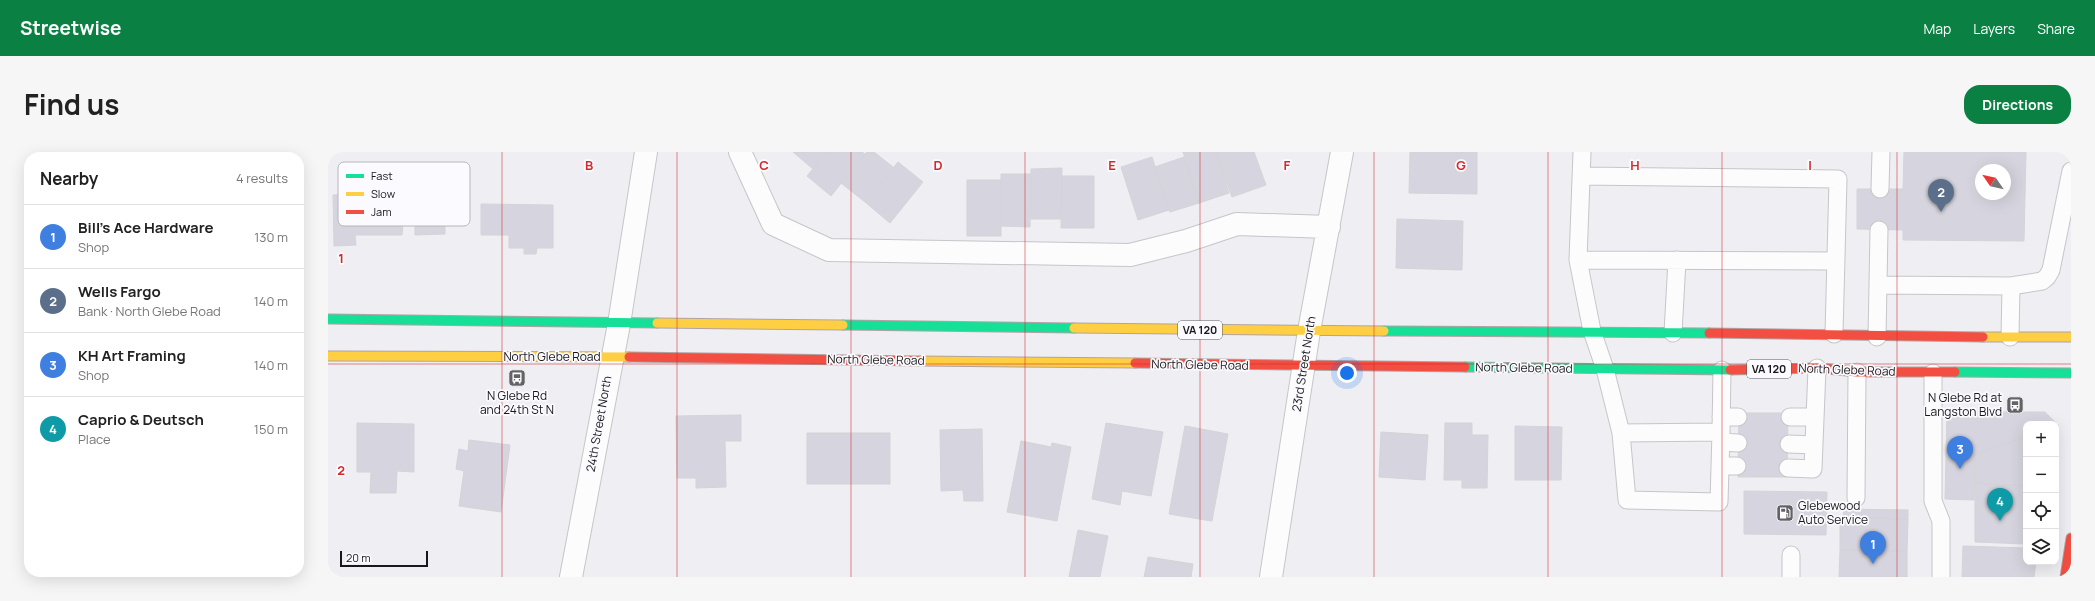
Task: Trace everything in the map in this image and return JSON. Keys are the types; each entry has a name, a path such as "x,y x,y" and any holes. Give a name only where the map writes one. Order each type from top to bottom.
{"main road":[{"name":"VA 120","path":"328,319 619,324 1309,331 1592,331 1834,334 1877,336 2071,337"},
{"name":"North Glebe Road","path":"328,356 611,357 1722,370 1817,368 1857,372 2071,373"},
{"path":"2065,577 2071,538"}],"street":[{"name":"24th Street North","path":"571,577 611,357 619,324 646,152"},
{"path":"740,152 772,224 829,250 1130,255 1186,241 1237,224 1329,227"},
{"name":"23rd Street North","path":"1271,577 1309,331 1342,152"}],"lane":[{"path":"1582,152 1578,260 1592,331 1605,369 1621,433 1627,500 1719,502 1720,466 1725,427 1722,370"},
{"path":"1880,189 1881,152"},
{"path":"1878,285 2011,286 2042,281 2047,277 2051,270 2071,171"},
{"path":"1581,176 1838,179 1834,334"},
{"path":"1877,336 1879,230"},
{"path":"1578,260 1835,261"},
{"path":"1673,333 1676,260"},
{"path":"2010,337 2011,286"},
{"path":"1788,468 1813,469 1817,368"},
{"path":"1856,498 1857,372"},
{"path":"1933,372 1932,501 1941,521 1941,577"},
{"path":"1790,417 1815,417"},
{"path":"1621,433 1725,427"},
{"path":"1725,427 1738,443"},
{"path":"1789,444 1814,444"},
{"path":"1720,466 1737,466"},
{"path":"1791,555 1791,577"}],"building":[{"path":"793,152 827,152 813,169"},
{"path":"827,152 862,152 865,154 831,196 807,176"},
{"path":"867,152 874,152 893,167 865,202 841,183"},
{"path":"1183,152 1216,152 1229,193 1199,203"},
{"path":"1216,152 1254,152 1266,185 1232,197"},
{"path":"1410,152 1477,152 1477,194 1409,193"},
{"path":"1904,152 2026,152 2024,241 1903,240 1903,230 1857,229 1857,189 1903,189"},
{"path":"1152,157 1169,210 1138,220 1121,167"},
{"path":"1184,157 1199,203 1170,212 1155,167"},
{"path":"898,162 923,182 890,223 865,202"},
{"path":"1062,168 1061,219 1031,219 1031,169"},
{"path":"1001,174 1031,174 1030,227 1001,226"},
{"path":"1062,176 1094,176 1094,228 1061,228"},
{"path":"967,180 1001,180 1001,236 967,236"},
{"path":"333,195 338,195 338,226 403,226 402,235 355,235 356,245 334,246"},
{"path":"481,204 553,205 553,248 537,248 536,254 524,254 524,248 509,248 509,235 481,235"},
{"path":"1397,219 1463,221 1462,270 1396,268"},
{"path":"415,226 445,226 445,234 415,235"},
{"path":"1947,412 2045,412 2054,421 2023,421 2023,438 1975,454 1974,500 1945,499"},
{"path":"1739,413 1788,413 1787,477 1738,477"},
{"path":"741,415 741,441 725,441 726,487 696,488 696,478 677,478 676,416"},
{"path":"357,423 414,424 414,472 397,471 396,493 370,493 371,472 357,472"},
{"path":"1106,423 1163,432 1151,496 1122,491 1120,505 1092,499"},
{"path":"1445,423 1472,423 1472,435 1488,435 1487,488 1462,488 1462,480 1444,480"},
{"path":"1185,426 1228,434 1212,521 1169,514"},
{"path":"1515,426 1562,427 1561,480 1515,480"},
{"path":"982,429 983,501 964,501 963,490 941,491 940,430"},
{"path":"1381,432 1428,435 1425,480 1379,477"},
{"path":"807,433 890,433 890,484 807,484"},
{"path":"2023,438 2023,486 1975,483 1975,454"},
{"path":"469,440 510,445 501,512 459,506 464,471 456,469 459,449 468,451"},
{"path":"1021,441 1051,447 1052,443 1071,447 1057,521 1007,512"},
{"path":"1975,483 2023,486 2023,544 1975,542"},
{"name":"Glebewood Auto Service","path":"1744,491 1827,492 1826,535 1744,534"},
{"path":"1844,509 1908,510 1908,519 1843,517"},
{"path":"1840,517 1908,519 1907,551 1840,550"},
{"path":"1078,530 1108,536 1100,577 1069,577"},
{"path":"1963,546 2023,548 2023,565 2036,565 2034,577 1962,577"},
{"path":"1840,550 1907,551 1907,577 1839,577"},
{"path":"1148,557 1193,564 1191,577 1144,577"}],"traffic: fast":[{"path":"328,319 657,323"},
{"path":"843,325 1074,328"},
{"path":"1384,331 1709,333"},
{"path":"1465,367 1730,370"},
{"path":"1955,372 2071,373"}],"traffic: slow":[{"path":"657,323 843,325"},
{"path":"1074,328 1384,331"},
{"path":"1983,337 2071,337"},
{"path":"328,356 629,357"},
{"path":"920,361 1135,363"}],"traffic: jam":[{"path":"1709,333 1983,337"},
{"path":"629,357 920,361"},
{"path":"1135,363 1465,367"},
{"path":"1730,370 1817,368 1857,372 1955,372"},
{"path":"2065,577 2071,538"}],"place":[{"name":"Wells Fargo","path":"1941,212"},
{"name":"N Glebe Rd and 24th St N","path":"517,378"},
{"name":"N Glebe Rd at Langston Blvd","path":"2015,405"},
{"name":"KH Art Framing","path":"1960,469"},
{"name":"Glebewood Auto Service","path":"1785,513"},
{"name":"Caprio & Deutsch","path":"2000,521"},
{"name":"Bill's Ace Hardware","path":"1873,564"}]}
